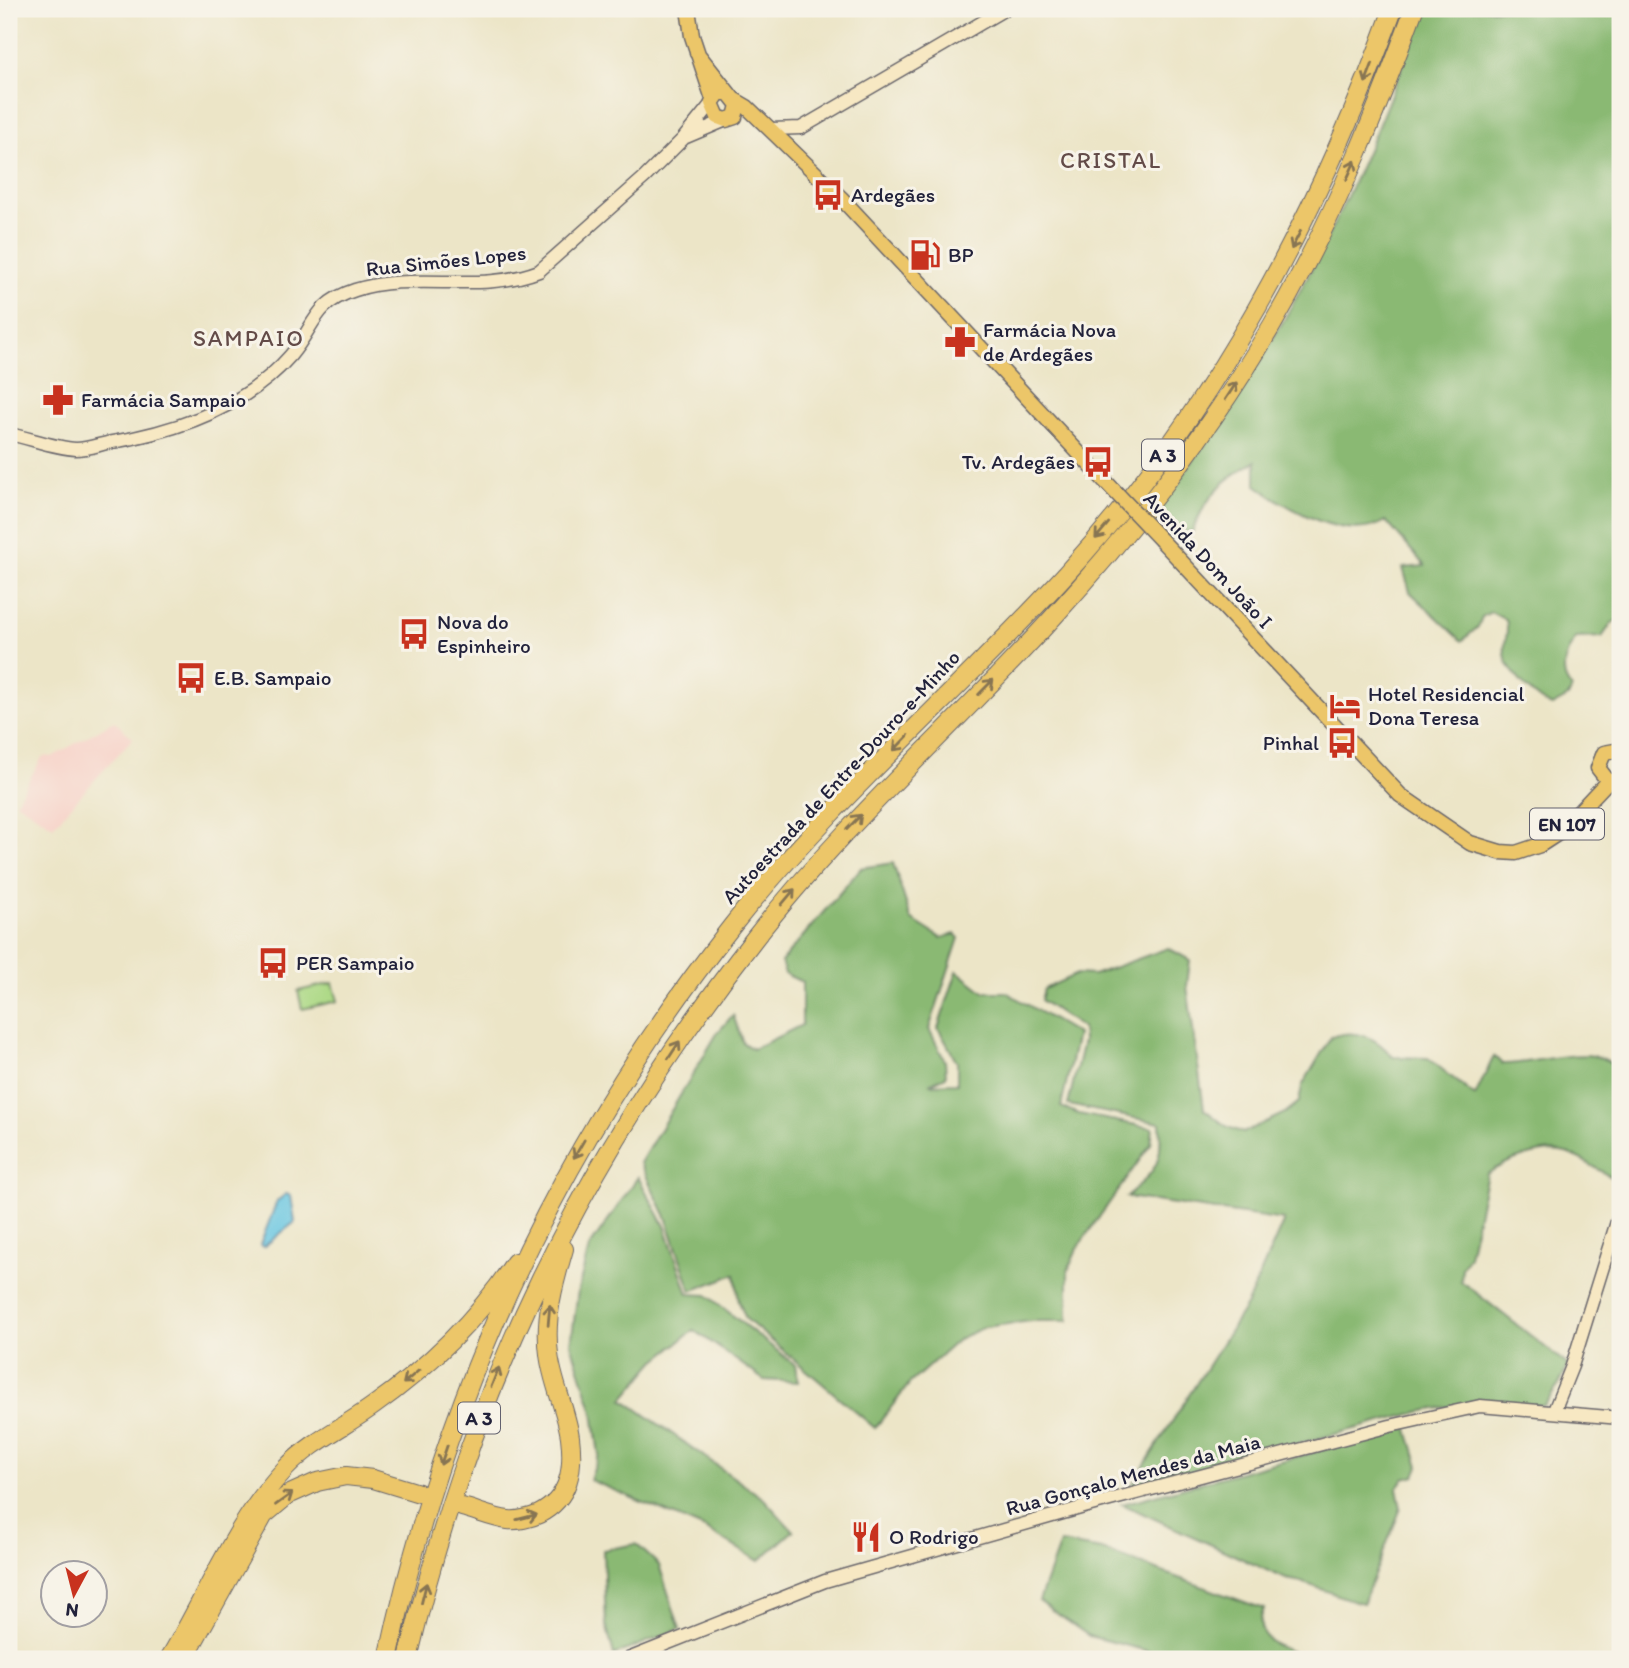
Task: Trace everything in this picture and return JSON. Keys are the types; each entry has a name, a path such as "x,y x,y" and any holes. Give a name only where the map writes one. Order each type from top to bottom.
{"highway":[{"name":"Autoestrada de Entre-Douro-e-Minho","path":"388,1659 412,1559 443,1459 534,1233 614,1091 734,924 821,825 1065,575 1136,490 1187,421 1248,327 1299,234 1346,133 1393,9"},
{"name":"Autoestrada de Entre-Douro-e-Minho","path":"408,1659 439,1536 486,1400 515,1330 585,1190 675,1047 776,911 855,821 1065,604 1154,499 1212,421 1272,326 1317,242 1365,139 1414,9"},
{"path":"462,1507 510,1521 534,1517 554,1506 566,1491 571,1470 570,1436 549,1354 548,1319 557,1275 585,1190"},
{"path":"169,1659 257,1502 287,1466 322,1439 395,1391 444,1349 512,1267 534,1233"},
{"path":"184,1659 264,1515 288,1495 317,1482 346,1476 373,1479 418,1493"}],"main road":[{"name":"EN 107","path":"688,9 697,53 712,101 718,117 728,120"},
{"name":"EN 107","path":"697,53 732,97"},
{"path":"712,101 719,93 732,97 738,109 728,120"},
{"name":"Avenida Dom João I","path":"732,97 771,129 784,145 841,198 1400,795 1470,843 1500,852 1516,853 1540,845 1560,832 1614,781"},
{"name":"Avenida Dom João I","path":"728,120 751,123 773,141 784,145"},
{"name":"EN 107","path":"1614,781 1600,774 1598,762 1604,752 1620,750"}],"street":[{"path":"784,145 801,128 1005,9"},
{"name":"Rua Simões Lopes","path":"9,433 77,449 169,431 227,405 271,374 291,355 326,303 354,290 387,284 472,283 518,278 539,271 683,139 712,101"},
{"name":"Rua Simões Lopes","path":"683,139 728,120"},
{"path":"771,129 801,128"},
{"path":"1554,1411 1572,1366 1620,1212"},
{"name":"Rua Gonçalo Mendes da Maia","path":"628,1659 825,1581 1091,1505 1461,1409 1480,1406 1620,1418"}],"shaded area":[{"path":"114,721 133,738 53,826 16,802 43,756 52,757"}],"green space":[{"path":"1424,9 1620,9 1620,619 1612,623 1602,637 1576,638 1566,656 1564,670 1567,682 1572,688 1568,697 1552,706 1531,692 1511,668 1505,653 1506,620 1491,612 1482,617 1478,627 1462,641 1410,592 1403,568 1425,566 1386,521 1371,527 1354,529 1319,521 1285,504 1256,485 1256,461 1234,474 1216,490 1192,533 1179,529 1169,532 1152,514 1238,396 1309,273 1370,145"},
{"path":"893,863 911,919 941,938 955,934 959,938 929,1029 945,1061 946,1076 929,1084 957,1083 957,1062 938,1028 957,971 984,992 1006,992 1077,1034 1061,1107 1079,1114 1153,1128 1151,1144 1078,1247 1068,1270 1068,1321 1031,1321 985,1327 960,1338 910,1383 875,1428 746,1319 739,1302 735,1274 691,1291 666,1217 640,1163 718,1032 733,1015 743,1043 753,1049 802,1025 802,982 785,974 781,962 861,868"},
{"path":"1168,948 1190,960 1187,986 1204,1109 1226,1126 1243,1133 1285,1113 1299,1102 1302,1086 1331,1037 1340,1034 1365,1036 1380,1044 1393,1057 1428,1058 1475,1096 1494,1056 1502,1064 1585,1055 1612,1064 1620,1076 1620,1183 1580,1159 1557,1151 1525,1156 1495,1169 1487,1174 1469,1256 1462,1268 1461,1281 1568,1365 1559,1385 1544,1405 1451,1406 1419,1412 1130,1488 1247,1304 1284,1220 1127,1197 1156,1165 1160,1148 1160,1123 1068,1105 1083,1041 1082,1028 1041,1000 1044,989 1077,974 1093,975"},
{"path":"333,983 338,1001 302,1009 298,991"},
{"path":"638,1177 665,1226 688,1294 707,1295 795,1365 798,1382 764,1380 694,1330 655,1361 623,1399 764,1499 793,1531 759,1561 705,1529 590,1480 599,1455 593,1412 571,1344 578,1290 589,1248"},
{"path":"1407,1427 1419,1466 1415,1476 1404,1479 1397,1488 1401,1508 1363,1603 1286,1579 1122,1504"},
{"path":"1060,1543 1102,1550 1264,1609 1261,1620 1266,1637 1282,1648 1312,1659 1179,1659 1089,1636 1039,1601"},
{"path":"636,1544 659,1565 680,1629 614,1655 606,1624 603,1550"}],"water":[{"path":"286,1194 291,1196 295,1222 263,1247 260,1245 277,1201"}],"place":[{"name":"Ardegães","path":"828,195"},
{"name":"BP","path":"925,255"},
{"name":"Farmácia Nova de Ardegães","path":"960,342"},
{"name":"Farmácia Sampaio","path":"58,400"},
{"name":"Tv. Ardegães","path":"1098,462"},
{"name":"Nova do Espinheiro","path":"414,634"},
{"name":"E.B. Sampaio","path":"191,678"},
{"name":"Hotel Residencial Dona Teresa","path":"1345,706"},
{"name":"Pinhal","path":"1342,743"},
{"name":"PER Sampaio","path":"273,963"},
{"name":"O Rodrigo","path":"866,1537"}],"district":[{"name":"CRISTAL","path":"1111,160"},
{"name":"SAMPAIO","path":"249,338"}]}
